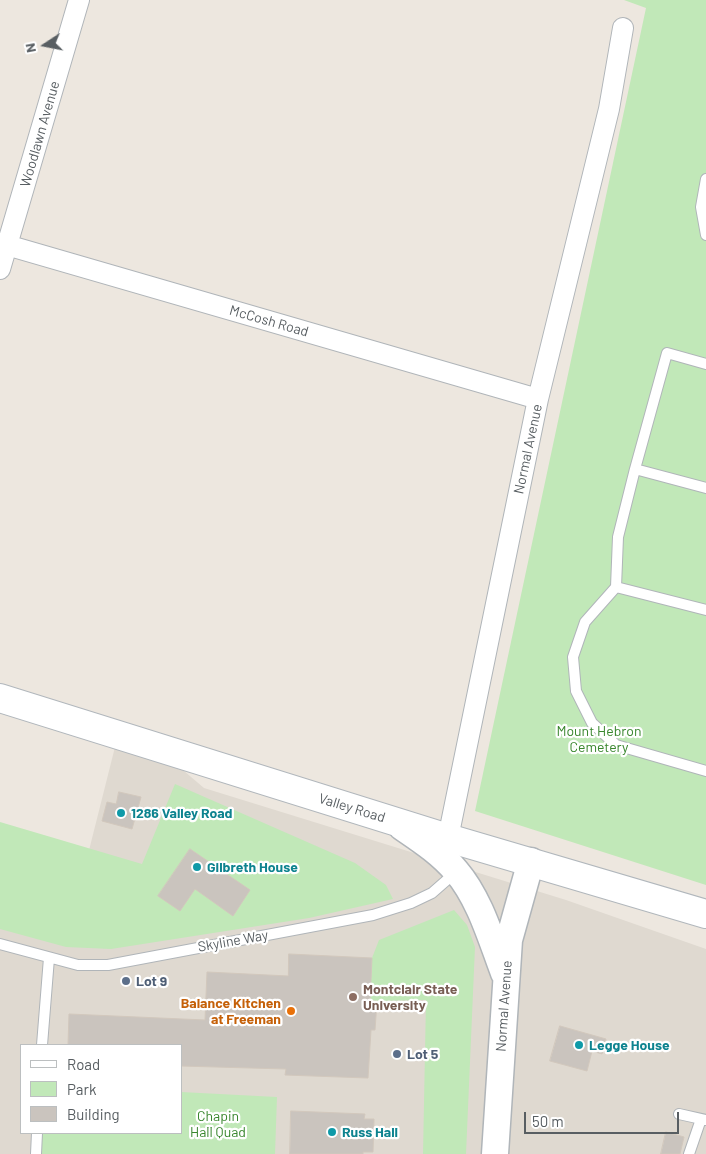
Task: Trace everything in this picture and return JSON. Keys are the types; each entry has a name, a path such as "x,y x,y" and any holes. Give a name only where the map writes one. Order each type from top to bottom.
{"main road":[{"name":"Valley Road","path":"0,698 448,838 706,914"}],"street":[{"name":"Woodlawn Avenue","path":"0,268 4,245 79,0"},
{"name":"Normal Avenue","path":"457,872 449,852 448,838 538,399 609,109 623,28"},
{"name":"McCosh Road","path":"4,245 538,399"},
{"path":"393,820 429,845 457,872 477,904 505,976"},
{"name":"Normal Avenue","path":"495,1154 505,976 509,940 531,861"}],"lane":[{"path":"706,179 702,208 706,235"},
{"path":"706,364 667,353 618,537 616,587 585,622 573,657 576,691 592,723 616,745 706,771"},
{"path":"635,469 706,488"},
{"path":"616,587 706,610"},
{"name":"Skyline Way","path":"0,944 78,965 108,965 339,923 411,903 432,893 457,872"},
{"path":"42,1044 49,958"},
{"path":"679,1114 704,1120 689,1154"},
{"path":"36,1154 37,1134"}],"shaded area":[{"name":"Montclair State University","path":"115,747 165,760 184,771 204,788 566,900 706,949 706,1154 0,1154 0,880 76,902"}],"green space":[{"name":"Mount Hebron Cemetery","path":"624,0 706,0 706,885 475,811 646,8"},
{"path":"175,784 355,863 386,885 393,899 309,918 111,949 66,947 0,929 0,822 142,864"},
{"path":"454,910 467,925 475,947 466,1154 423,1154 426,1000 370,1001 372,958 379,940"},
{"name":"Chapin Hall Quad","path":"182,1092 277,1097 275,1154 36,1154 37,1134 182,1134"}],"building":[{"name":"1286 Valley Road","path":"119,792 141,797 132,829 102,821 107,802 116,804"},
{"name":"Gilbreth House","path":"190,849 250,890 233,916 195,889 180,911 158,896"},
{"name":"Balance Kitchen at Freeman","path":"289,954 372,958 370,1001 377,1001 375,1030 371,1030 368,1078 285,1075 286,1069 182,1066 182,1044 68,1044 69,1014 205,1020 207,972 288,976"},
{"name":"Legge House","path":"560,1026 606,1039 602,1054 592,1051 587,1071 550,1061"},
{"name":"Russ Hall","path":"291,1111 365,1114 364,1119 374,1119 373,1152 363,1152 363,1154 290,1154"},
{"path":"666,1132 684,1137 680,1154 661,1154"}],"place":[{"name":"1286 Valley Road","path":"121,813"},
{"name":"Gilbreth House","path":"197,867"},
{"name":"Lot 9","path":"126,981"},
{"name":"Montclair State University","path":"353,997"},
{"name":"Balance Kitchen at Freeman","path":"291,1011"},
{"name":"Legge House","path":"579,1045"},
{"name":"Lot 5","path":"397,1054"},
{"name":"Russ Hall","path":"332,1132"}]}
